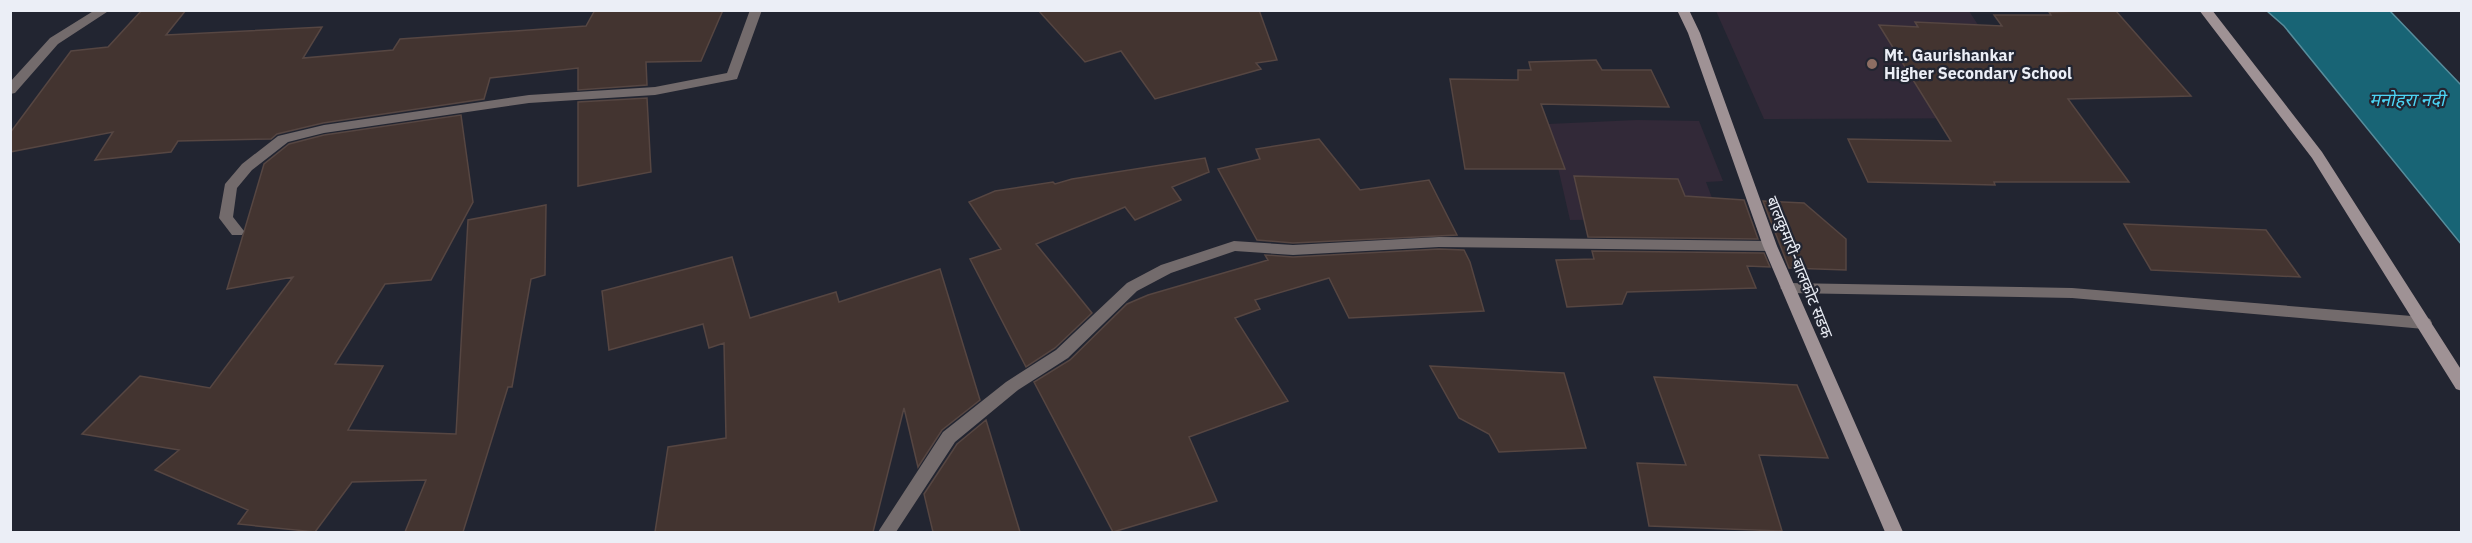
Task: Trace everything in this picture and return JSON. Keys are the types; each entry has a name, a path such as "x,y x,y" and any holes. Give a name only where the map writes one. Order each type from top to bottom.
{"street":[{"path":"10,90 54,41 104,10"},
{"path":"237,231 226,218 230,187 247,167 283,139 324,129 529,99 655,91 732,76 756,10"},
{"name":"बालकुमारी-बालकोट सडक","path":"1683,10 1694,33 1770,246 1894,532"},
{"path":"2205,10 2317,155 2462,385"},
{"path":"886,532 949,437 1012,386 1062,354 1132,286 1166,269 1234,246 1293,250 1439,242 1770,246"},
{"path":"1788,288 2072,293 2424,323"}],"shaded area":[{"name":"Mt. Gaurishankar Higher Secondary School","path":"1716,11 1969,11 2039,118 1764,119"},
{"path":"1637,120 1699,121 1723,181 1706,182 1720,219 1570,220 1548,124"}],"water":[{"name":"मनोहरा नदी","path":"2267,11 2390,11 2461,85 2461,244 2284,26"}],"building":[{"path":"142,10 186,10 166,35 322,27 303,58 393,50 400,39 586,26 595,10 723,10 701,61 646,62 647,85 578,90 578,68 490,78 484,99 323,123 277,134 271,139 178,141 171,152 95,160 113,132 10,152 10,133 71,51 108,47"},
{"path":"1038,10 1259,10 1277,60 1256,63 1261,69 1155,99 1121,51 1085,62"},
{"path":"2115,10 2191,96 2068,99 2129,182 1994,182 1995,185 1868,182 1848,139 1951,141 1879,25 1918,27 1915,22 2002,26 1994,15 2051,15 2049,12"},
{"path":"1596,60 1602,70 1651,70 1669,107 1541,104 1565,169 1465,169 1450,79 1518,80 1518,70 1531,70 1529,62"},
{"path":"647,98 651,172 578,186 578,102"},
{"path":"461,115 473,202 431,280 385,284 335,364 383,366 348,430 456,434 468,220 546,205 545,275 531,279 512,387 508,387 463,532 405,532 426,480 352,482 315,532 238,524 248,510 155,470 179,450 82,434 140,376 210,388 293,277 227,289 264,164 289,144 324,135"},
{"path":"1319,139 1360,190 1429,180 1457,235 1293,243 1257,240 1218,169 1260,159 1256,149"},
{"path":"1205,158 1209,172 1172,187 1181,200 1135,220 1125,207 1036,244 1092,313 1055,348 1026,367 970,259 1001,249 969,202 995,191 1053,182 1055,184 1072,179"},
{"path":"1574,176 1678,179 1685,196 1744,200 1758,239 1588,237"},
{"path":"1763,201 1804,203 1846,239 1846,270 1789,268"},
{"path":"2124,224 2266,230 2300,277 2151,270"},
{"path":"1439,249 1464,250 1470,262 1484,311 1349,318 1329,278 1255,300 1260,309 1235,318 1288,401 1189,437 1217,501 1113,532 1034,382 1070,360 1127,304 1148,295 1268,260 1265,255 1293,257"},
{"path":"1592,251 1764,253 1770,267 1747,266 1756,288 1627,292 1622,304 1567,307 1556,260 1594,259"},
{"path":"732,257 750,318 836,292 839,302 940,269 980,400 942,430 918,467 904,408 873,532 655,532 668,447 726,438 724,343 709,348 703,324 609,350 602,291"},
{"path":"1430,366 1564,373 1586,448 1499,452 1489,434 1459,418"},
{"path":"1654,377 1797,385 1828,458 1759,455 1782,531 1649,526 1637,463 1686,465"},
{"path":"986,420 1020,532 933,532 924,494 957,444"}],"place":[{"name":"Mt. Gaurishankar Higher Secondary School","path":"1872,64"}]}
